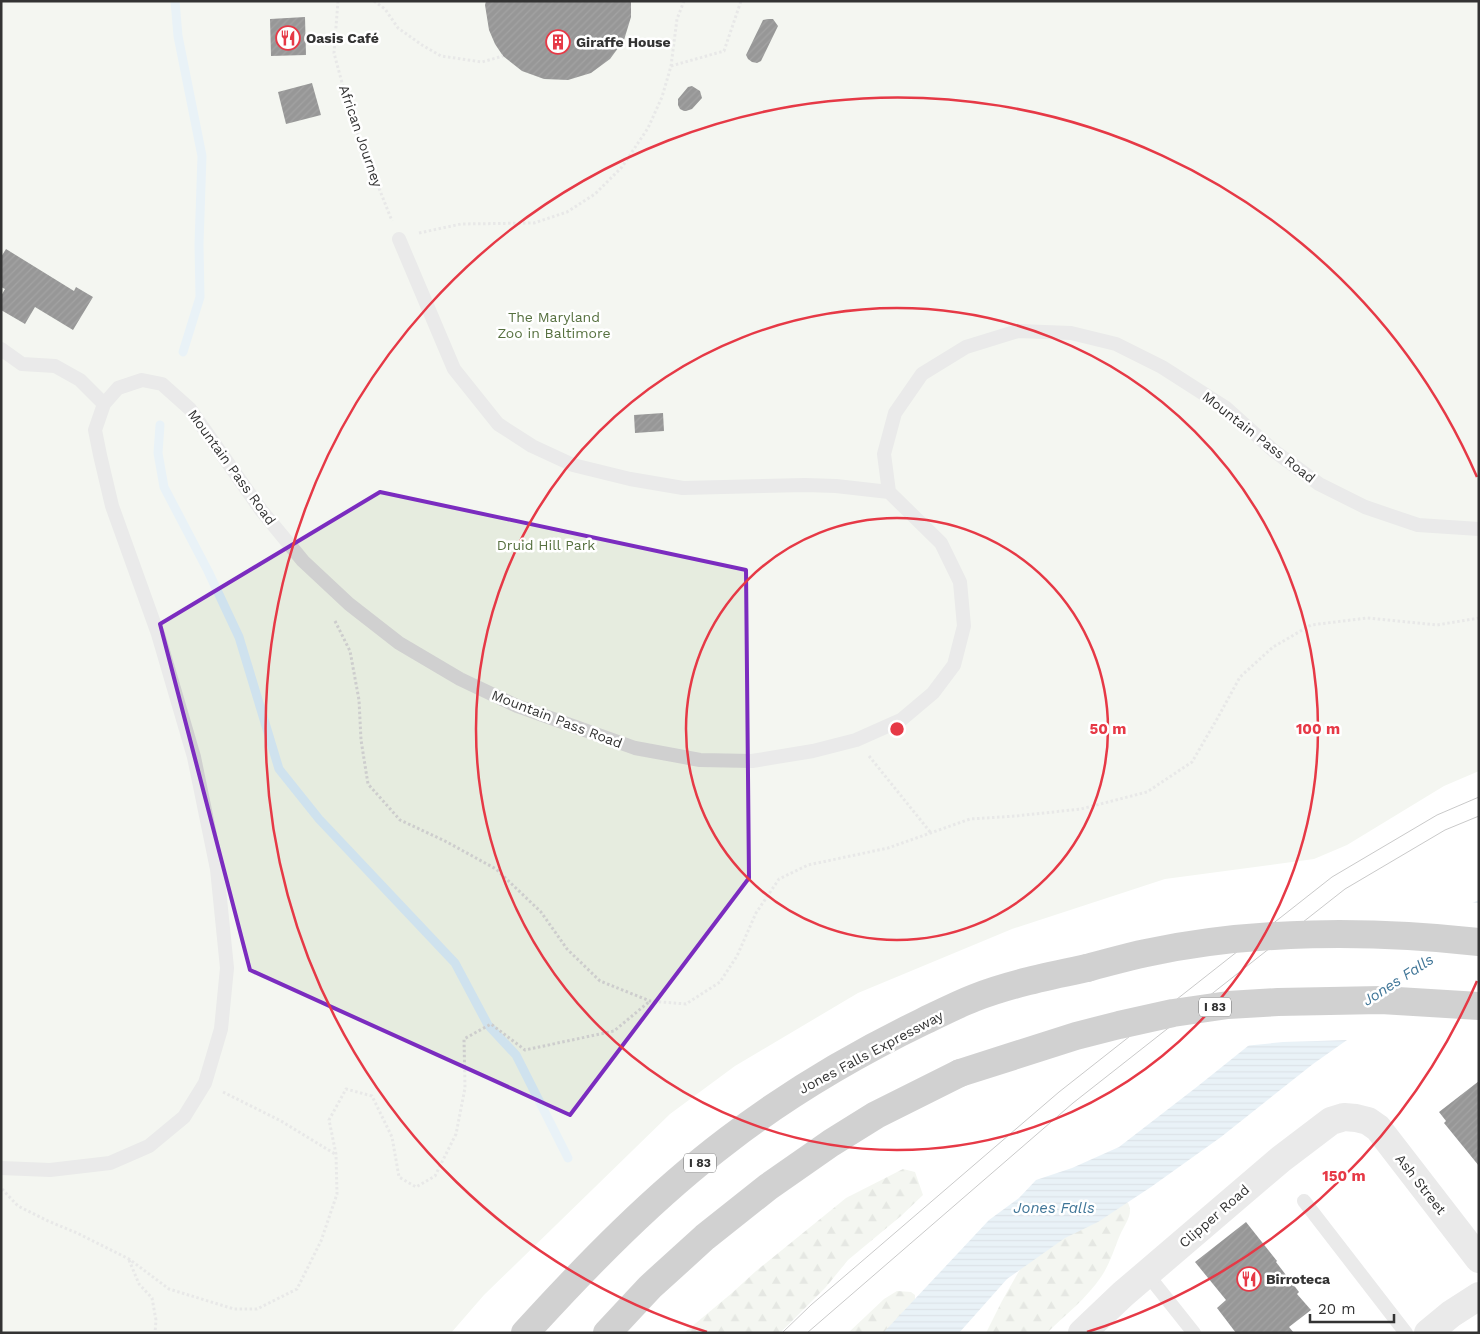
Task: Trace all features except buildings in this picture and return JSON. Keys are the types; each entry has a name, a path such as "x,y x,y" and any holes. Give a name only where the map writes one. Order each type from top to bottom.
{"highway":[{"name":"Jones Falls Expressway","path":"525,1333 607,1246 664,1193 728,1140 800,1090 900,1033 974,998 1036,979 1147,953 1230,940 1310,934 1431,936 1479,942"},
{"name":"I 83","path":"607,1333 650,1287 705,1237 768,1187 831,1143 876,1115 960,1074 1076,1036 1173,1013 1228,1005 1381,1000 1479,1006"}],"street":[{"name":"Clipper Road","path":"1082,1333 1123,1294 1281,1159 1332,1121 1344,1117 1356,1118"},
{"name":"Ash Street","path":"1356,1118 1368,1121 1378,1128 1479,1258"},
{"path":"1428,1333 1451,1314 1479,1296"}],"lane":[{"path":"399,239 454,369 498,424 532,446 574,465 630,479 683,488 805,485 836,486 889,492"},
{"name":"Mountain Pass Road","path":"1,1168 50,1170 110,1163 149,1146 184,1117 205,1083 222,1029 227,968 216,869 194,757 158,634 112,506 95,430 104,404 118,388 142,380 162,384 190,409 261,510 303,561 349,604 398,643 460,679 516,706 635,748 700,760 752,761 813,751 856,740 901,720 933,693 954,665 964,626 960,582 941,543 889,492 884,454 895,413 922,374 966,347 1018,331 1071,333 1116,344 1162,367 1226,408 1274,451 1319,484 1365,507 1418,525 1479,529"},
{"path":"1,349 22,364 55,366 80,380 104,404"},
{"path":"1304,1202 1406,1333"},
{"path":"1146,1274 1194,1333"}],"path":[{"name":"African Journey","path":"338,1 334,54 352,120 399,239"},
{"path":"374,1 385,9 398,28 422,46 440,56 482,62 504,56"},
{"path":"399,239 461,224 534,223 567,212 595,194 622,167 648,128 662,97 671,66 677,19 684,1"},
{"path":"671,66 724,51 741,1"},
{"path":"333,618 350,651 359,700 361,740 368,784 400,820 445,841 496,869 540,912 567,949 600,980 650,1000 686,1004 720,982 737,956 756,913 779,879 808,865 888,848 970,819 1081,809 1148,792 1192,762 1240,677 1273,647 1311,625 1367,618 1437,625 1479,618"},
{"path":"856,740 931,833"},
{"path":"1,1188 18,1206 48,1222 77,1233 129,1259 168,1289 234,1309 257,1309 298,1289 321,1241 337,1194 336,1154 329,1120 346,1089 372,1096 392,1137 399,1177 416,1187 435,1176 456,1134 465,1088 464,1039 491,1024 525,1050 546,1046 614,1031 650,1000"},
{"path":"205,1083 282,1121 336,1154"},
{"path":"129,1259 138,1284 152,1298 156,1320 155,1333"}],"highlighted area":[{"path":"380,492 746,570 749,878 570,1115 250,970 160,624"}],"green space":[{"name":"Druid Hill Park","path":"1,1 1479,1 1479,771 1444,786 1347,845 1314,859 1165,879 1012,929 858,993 735,1066 670,1114 484,1295 451,1333 1,1333"},
{"path":"903,1169 915,1172 923,1195 848,1260 826,1287 780,1333 684,1333 756,1271 846,1198"},
{"path":"1122,1201 1128,1203 1130,1211 1109,1262 1095,1285 1076,1306 1047,1333 986,1333 1023,1264"},
{"path":"897,1291 911,1292 915,1295 915,1311 908,1333 848,1333 884,1299"}],"water":[{"name":"Jones Falls","path":"1479,900 1479,968 1398,1004 1313,1064 1221,1137 1151,1187 1098,1222 1065,1238 1007,1279 959,1333 883,1333 989,1220 1019,1198 1036,1180 1072,1168 1119,1147 1289,1013 1360,952"}],"pier":[{"path":"1468,902 1479,903 1479,970 1399,1006 1351,1040 1283,1042 1244,1046 1358,950"}],"waterway":[{"path":"175,1 178,36 202,156 199,244 200,297 183,352"},
{"path":"160,425 158,453 164,487 208,571 239,637 279,769 319,819 455,963 488,1025 516,1055 568,1158"}],"tram line":[{"path":"782,1333 811,1305 1059,1092 1332,877 1437,815 1479,797"},
{"path":"807,1333 1073,1103 1345,889 1445,830 1479,816"}],"place":[{"name":"Oasis Café","path":"288,38"},
{"name":"Giraffe House","path":"558,42"},
{"name":"Birroteca","path":"1249,1279"}],"park label":[{"name":"The Maryland Zoo in Baltimore","path":"554,326"}]}
